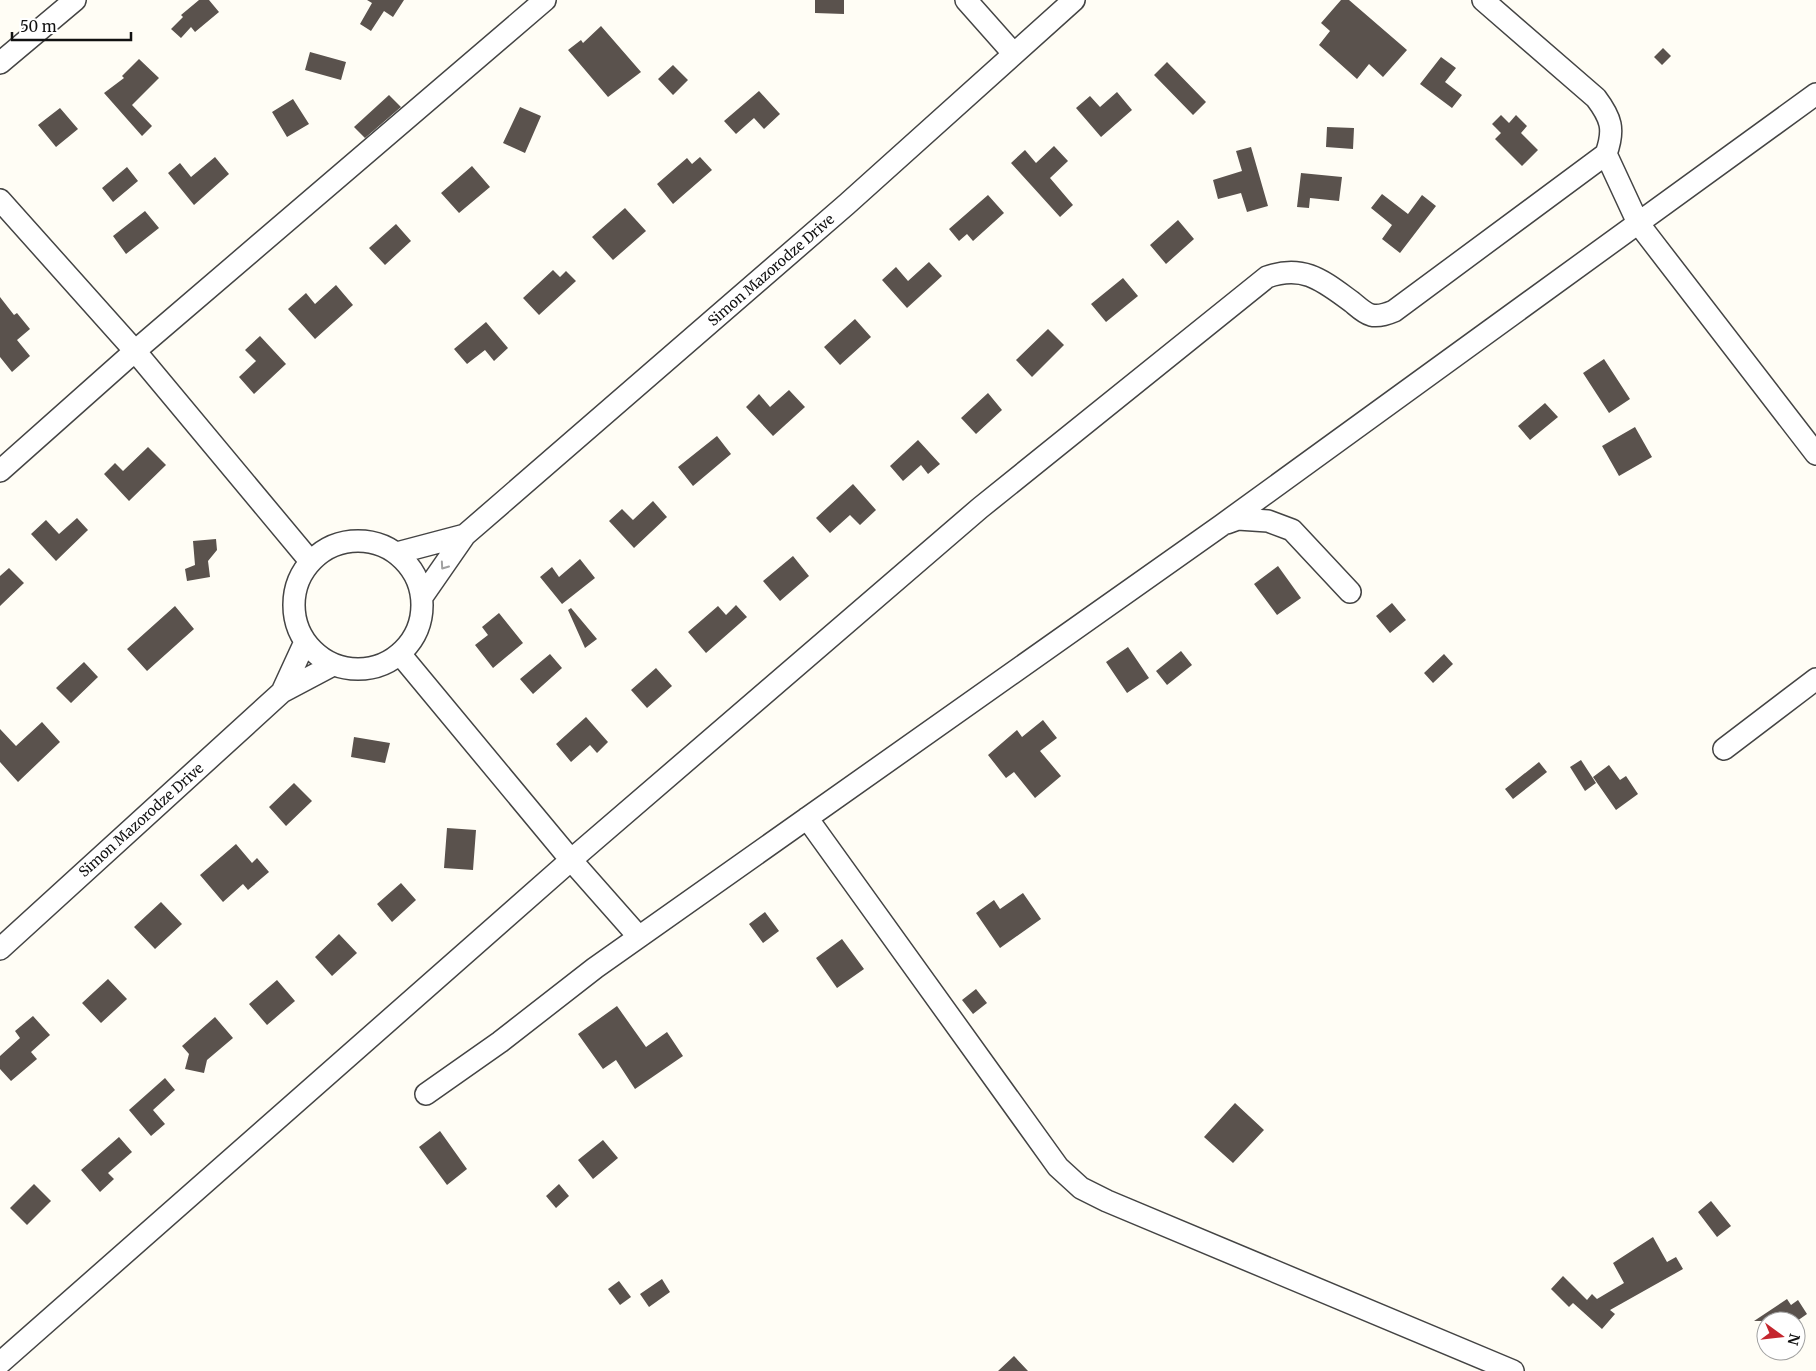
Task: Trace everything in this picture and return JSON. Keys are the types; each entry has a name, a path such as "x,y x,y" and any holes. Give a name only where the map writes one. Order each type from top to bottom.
{"street":[{"path":"0,63 75,0"},
{"path":"0,471 135,350 545,0"},
{"path":"966,0 1013,53"},
{"name":"Simon Mazorodze Drive","path":"422,597 465,535 847,204 1074,0"},
{"path":"0,1363 571,860 980,508 1267,277 1281,272 1301,272 1319,278 1370,315 1387,314 1394,311 1606,154 1611,139 1611,128 1607,112 1596,98 1483,0"},
{"path":"426,1094 500,1042 639,937 1222,525 1816,94"},
{"path":"1606,154 1638,223 1816,454"},
{"path":"0,200 135,350 310,561"},
{"path":"1222,525 1238,519 1268,521 1292,530 1350,592"},
{"name":"Simon Mazorodze Drive","path":"397,553 465,535"},
{"name":"Simon Mazorodze Drive","path":"352,540 376,542 397,553 409,565 418,580 422,597 422,613 418,628 400,654 379,666 356,670 334,665 318,655 305,642 297,626 294,610 295,592 300,576 310,561 329,546 352,540"},
{"name":"Simon Mazorodze Drive","path":"282,692 305,642"},
{"path":"400,654 571,860 639,937"},
{"name":"Simon Mazorodze Drive","path":"0,949 282,692 334,665"},
{"path":"1724,749 1816,679"},
{"path":"807,818 1058,1167 1081,1188 1107,1201 1513,1371"}],"building":[{"path":"199,0 209,0 219,12 195,32 191,27 181,38 171,29 183,17 181,15"},
{"path":"367,0 404,0 393,17 384,11 371,31 360,24 372,3"},
{"path":"815,0 844,0 844,14 815,13"},
{"path":"1341,0 1349,0 1407,50 1383,77 1369,64 1357,79 1319,45 1330,31 1321,23"},
{"path":"601,26 641,72 608,97 568,50 581,40 583,43"},
{"path":"1663,48 1671,56 1662,65 1654,57"},
{"path":"310,52 346,62 341,80 305,70"},
{"path":"1441,57 1456,68 1445,82 1462,95 1452,108 1420,84"},
{"path":"139,59 159,78 132,105 152,126 142,136 104,93 124,78 122,76"},
{"path":"1167,62 1206,102 1193,115 1154,75"},
{"path":"673,65 688,80 673,95 658,79"},
{"path":"759,91 780,114 764,129 754,118 736,134 724,121"},
{"path":"1117,92 1132,110 1101,137 1076,108 1090,96 1100,107"},
{"path":"389,95 401,107 365,138 354,127"},
{"path":"293,99 309,124 287,137 272,112"},
{"path":"520,107 541,116 525,153 503,143"},
{"path":"60,108 78,129 56,147 38,125"},
{"path":"1501,115 1509,123 1516,115 1527,126 1521,133 1538,150 1522,166 1495,139 1501,133 1492,124"},
{"path":"1327,127 1354,128 1353,149 1326,147"},
{"path":"1054,146 1068,161 1050,178 1073,205 1060,217 1011,163 1025,150 1036,163"},
{"path":"1251,147 1268,206 1247,212 1241,193 1218,199 1213,180 1242,171 1236,151"},
{"path":"215,157 229,174 194,205 168,173 180,163 191,177"},
{"path":"700,157 712,170 673,204 657,184 687,158 692,164"},
{"path":"472,166 490,187 459,213 441,193"},
{"path":"127,167 138,181 113,202 102,188"},
{"path":"1301,173 1342,177 1339,201 1310,198 1309,208 1297,207"},
{"path":"1382,194 1408,214 1422,195 1436,206 1400,253 1382,239 1392,225 1371,208"},
{"path":"988,195 1004,213 973,241 967,234 959,241 949,229"},
{"path":"625,208 646,231 613,260 592,237"},
{"path":"145,211 159,228 126,254 113,236"},
{"path":"1178,220 1194,239 1166,264 1150,245"},
{"path":"396,224 411,241 385,265 369,248"},
{"path":"929,262 942,276 907,308 882,280 896,267 908,281"},
{"path":"553,270 560,277 566,271 576,281 539,315 523,298"},
{"path":"1123,278 1138,296 1106,322 1091,304"},
{"path":"336,285 353,305 315,339 288,309 306,293 315,304"},
{"path":"0,297 14,315 17,313 30,329 17,340 30,356 12,372 0,357"},
{"path":"855,319 871,337 840,365 824,347"},
{"path":"486,322 508,348 494,361 485,350 467,364 454,349"},
{"path":"1048,329 1064,345 1032,377 1016,360"},
{"path":"260,336 286,364 254,394 239,377 256,361 245,350"},
{"path":"1604,359 1630,399 1609,413 1583,373"},
{"path":"789,390 805,407 773,436 746,407 759,394 770,407"},
{"path":"988,393 1002,410 976,434 961,418"},
{"path":"1545,403 1558,417 1530,440 1518,426"},
{"path":"1635,427 1652,457 1619,476 1602,446"},
{"path":"717,436 731,454 693,486 678,467"},
{"path":"918,440 940,464 928,474 921,465 903,481 890,466"},
{"path":"148,447 166,465 129,501 104,474 115,463 123,471"},
{"path":"853,484 876,510 860,525 850,515 830,533 816,518"},
{"path":"653,501 667,517 634,548 609,521 622,509 633,520"},
{"path":"77,518 88,530 56,561 31,534 46,520 59,534"},
{"path":"216,539 217,550 208,561 210,577 187,581 185,569 195,565 193,541"},
{"path":"793,556 809,576 780,601 763,581"},
{"path":"580,559 595,578 562,604 540,577 552,567 559,577"},
{"path":"1278,566 1301,598 1277,615 1254,584"},
{"path":"9,568 24,583 0,606 0,576"},
{"path":"1392,603 1406,620 1390,633 1376,616"},
{"path":"736,605 747,617 706,653 688,632 718,606 726,615"},
{"path":"175,606 194,629 147,671 127,649"},
{"path":"571,608 597,639 585,648 568,610"},
{"path":"499,613 523,643 493,668 475,645 488,635 482,627"},
{"path":"1128,647 1149,678 1127,693 1106,662"},
{"path":"1181,651 1192,665 1167,685 1156,671"},
{"path":"550,654 562,668 533,694 520,679"},
{"path":"1444,654 1453,664 1433,683 1424,673"},
{"path":"84,662 98,677 71,703 56,688"},
{"path":"656,668 672,686 647,708 631,690"},
{"path":"586,717 608,742 597,753 590,745 571,762 556,744"},
{"path":"1043,720 1057,738 1040,751 1061,776 1035,798 1014,772 1006,778 988,755 1017,730 1022,737"},
{"path":"42,722 60,742 18,782 0,762 0,729 16,746"},
{"path":"354,737 390,743 385,763 351,757"},
{"path":"1581,760 1596,783 1585,791 1570,767"},
{"path":"1539,762 1547,772 1513,799 1505,789"},
{"path":"1609,765 1620,780 1626,776 1638,794 1616,810 1593,777"},
{"path":"294,783 312,801 286,826 269,807"},
{"path":"447,828 476,830 473,870 444,868"},
{"path":"236,844 252,863 257,858 269,872 248,890 243,884 223,902 200,875"},
{"path":"401,883 416,900 392,922 377,904"},
{"path":"1023,893 1041,919 1000,948 976,913 994,900 1000,909"},
{"path":"161,902 182,924 155,949 134,927"},
{"path":"765,912 779,931 763,943 749,924"},
{"path":"339,934 357,953 332,976 315,957"},
{"path":"842,939 864,969 837,988 816,958"},
{"path":"108,979 127,999 101,1023 82,1003"},
{"path":"277,980 295,1001 267,1025 249,1004"},
{"path":"976,989 987,1003 973,1014 962,1000"},
{"path":"617,1006 646,1047 667,1032 683,1056 635,1089 616,1060 603,1069 578,1034"},
{"path":"33,1016 50,1035 31,1052 37,1059 11,1081 0,1069 0,1056 20,1038 15,1031"},
{"path":"215,1017 233,1038 207,1060 204,1073 185,1069 189,1054 182,1046"},
{"path":"165,1078 175,1090 153,1110 165,1124 151,1136 129,1110"},
{"path":"1235,1103 1264,1130 1233,1163 1204,1137"},
{"path":"440,1131 467,1169 447,1185 419,1147"},
{"path":"119,1137 132,1152 108,1173 114,1179 100,1192 81,1170"},
{"path":"603,1140 618,1158 593,1179 578,1160"},
{"path":"34,1184 51,1201 27,1225 10,1208"},
{"path":"559,1184 569,1196 556,1208 546,1196"},
{"path":"1711,1201 1731,1226 1717,1237 1698,1212"},
{"path":"1653,1237 1667,1262 1676,1257 1683,1269 1610,1310 1615,1314 1602,1329 1573,1303 1569,1307 1551,1289 1563,1276 1587,1300 1592,1294 1597,1299 1624,1283 1613,1263"},
{"path":"662,1279 670,1292 649,1307 640,1294"},
{"path":"619,1281 631,1297 620,1305 608,1289"},
{"path":"1787,1299 1791,1305 1798,1300 1805,1311 1769,1311"},
{"path":"1014,1356 1028,1371 998,1371"}]}
